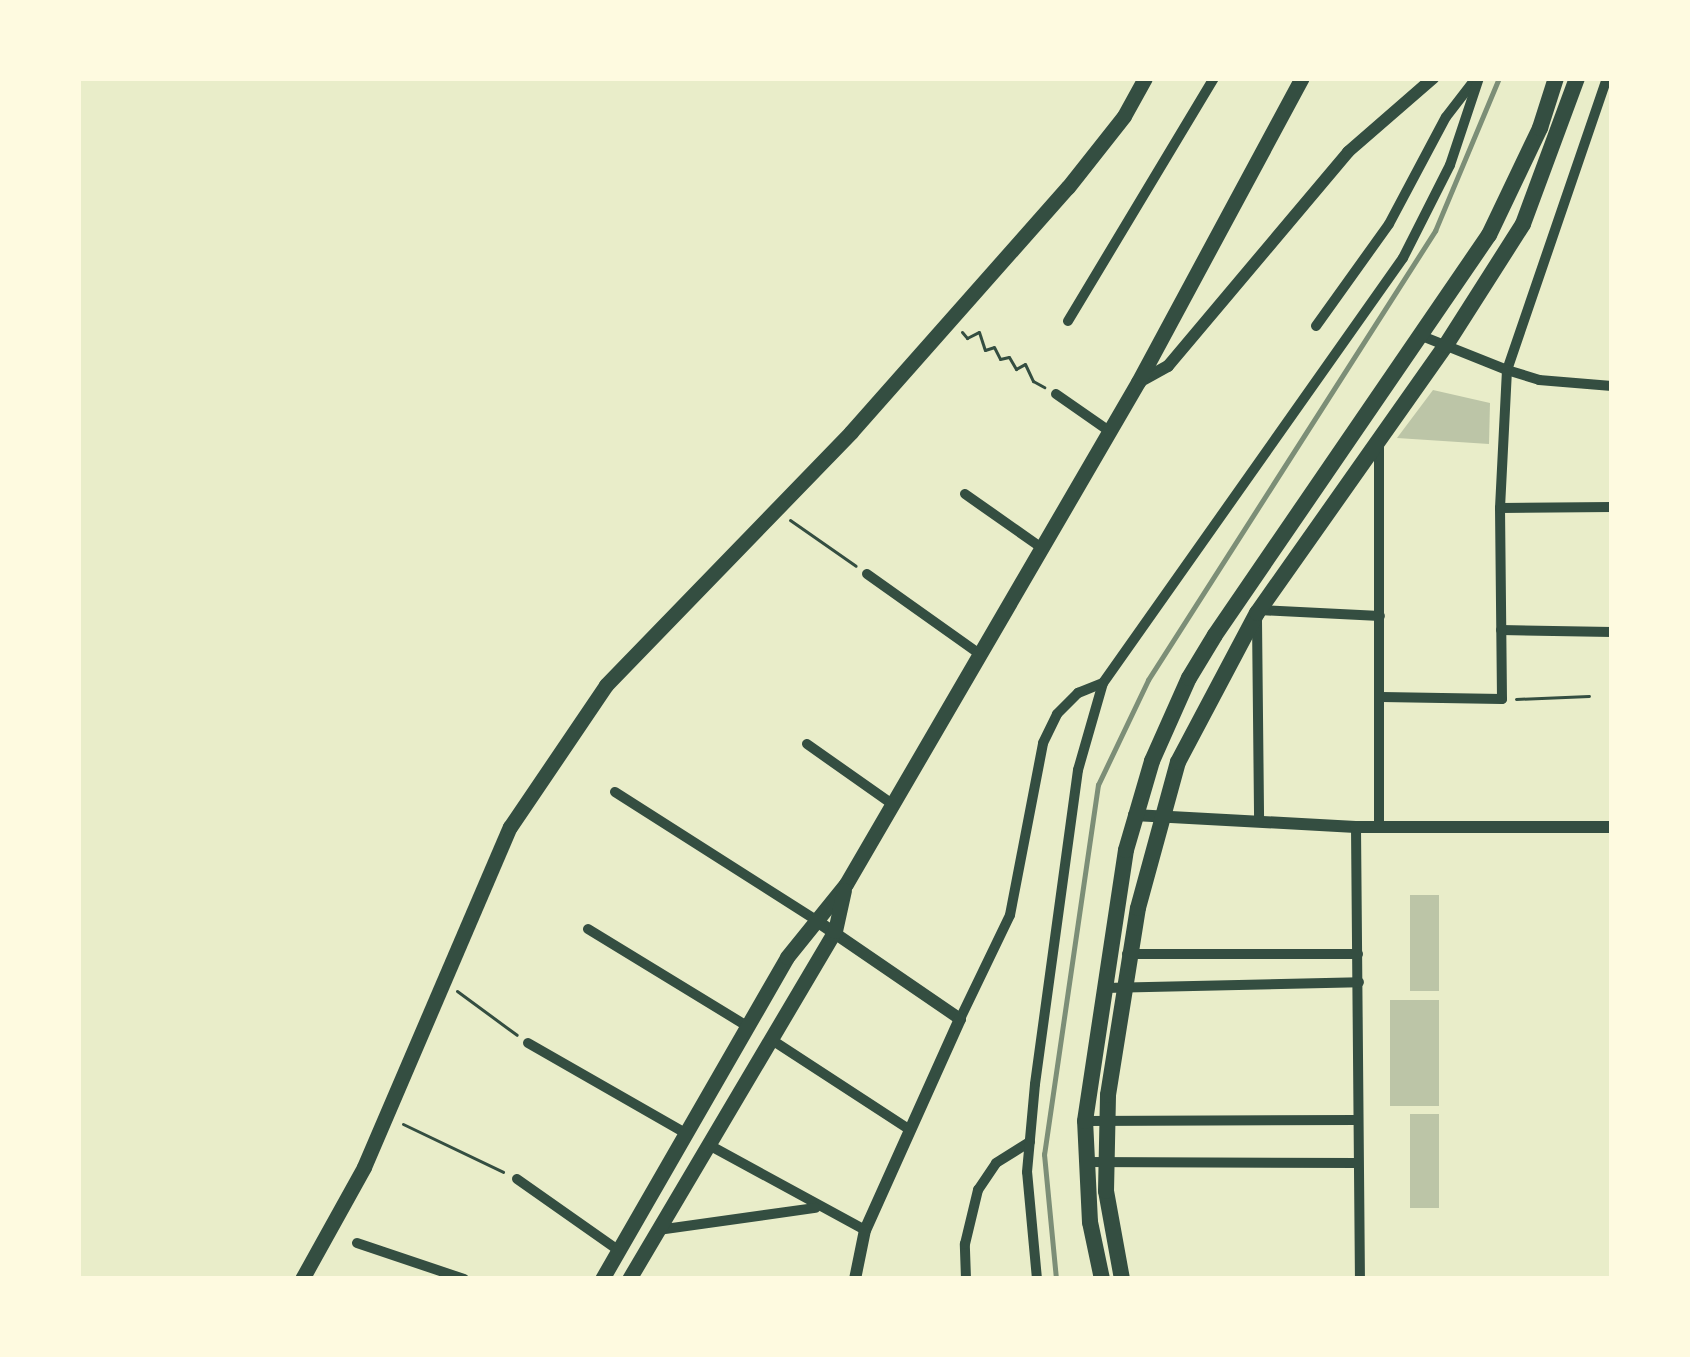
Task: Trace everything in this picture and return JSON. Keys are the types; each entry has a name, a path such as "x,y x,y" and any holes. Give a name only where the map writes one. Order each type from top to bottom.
{"highway":[{"path":"1102,1279 1085,1162 1085,1120 1108,952 1134,815 1189,678 1489,235 1540,128 1556,78"},
{"path":"1122,1279 1105,1162 1105,1124 1123,990 1159,818 1202,709 1258,611 1446,345 1523,224 1577,78"}],"main road":[{"path":"302,1279 333,1231 510,827 606,685 776,510 1068,188 1124,116 1145,78"},
{"path":"602,1279 747,1026 814,920 846,884 1138,382 1303,78"},
{"path":"628,1279 835,931 846,884"}],"street":[{"path":"1068,320 1214,78"},
{"path":"1138,382 1168,366 1348,152 1433,78"},
{"path":"1316,326 1389,224 1446,117 1477,78"},
{"path":"1036,1279 1028,1208 1030,1142 1078,770 1103,683 1403,258 1450,165 1477,78"},
{"path":"1382,697 1502,699 1500,508 1507,370 1606,78"},
{"path":"1422,336 1539,380 1612,386"},
{"path":"1056,394 1109,431"},
{"path":"1379,440 1379,827"},
{"path":"965,494 1039,546"},
{"path":"1500,508 1612,507"},
{"path":"867,574 978,653"},
{"path":"1258,821 1258,611 1380,616"},
{"path":"1501,630 1612,632"},
{"path":"855,1279 865,1229 907,1128 1010,915 1043,742 1057,714 1078,693 1103,683"},
{"path":"807,744 892,804"},
{"path":"615,792 835,931 960,1019"},
{"path":"1134,815 1356,827 1612,827"},
{"path":"1356,827 1360,1279"},
{"path":"588,928 747,1026"},
{"path":"1108,952 1358,955"},
{"path":"1104,988 1359,982"},
{"path":"772,1040 907,1128"},
{"path":"528,1043 685,1133"},
{"path":"1085,1120 1105,1124 1357,1120"},
{"path":"967,1279 965,1244 978,1190 996,1163 1030,1142"},
{"path":"709,1145 865,1229"},
{"path":"1085,1162 1357,1163"},
{"path":"517,1179 618,1250"},
{"path":"658,1230 818,1207"},
{"path":"357,1243 464,1279"}],"path":[{"path":"955,315 967,338 979,332 985,350 994,346 1000,359 1009,357 1016,369 1025,364 1033,381 1056,394"},
{"path":"776,510 867,574"},
{"path":"1502,699 1589,696"},
{"path":"442,980 528,1043"},
{"path":"386,1115 517,1179"}],"building":[{"path":"1433,390 1490,403 1489,444 1397,438"},
{"path":"1410,895 1439,895 1439,991 1410,991"},
{"path":"1390,1000 1439,1000 1439,1106 1390,1106"},
{"path":"1410,1114 1439,1114 1439,1208 1410,1208"}],"railway":[{"path":"1056,1279 1044,1155 1098,785 1148,680 1435,231 1499,78"}]}
